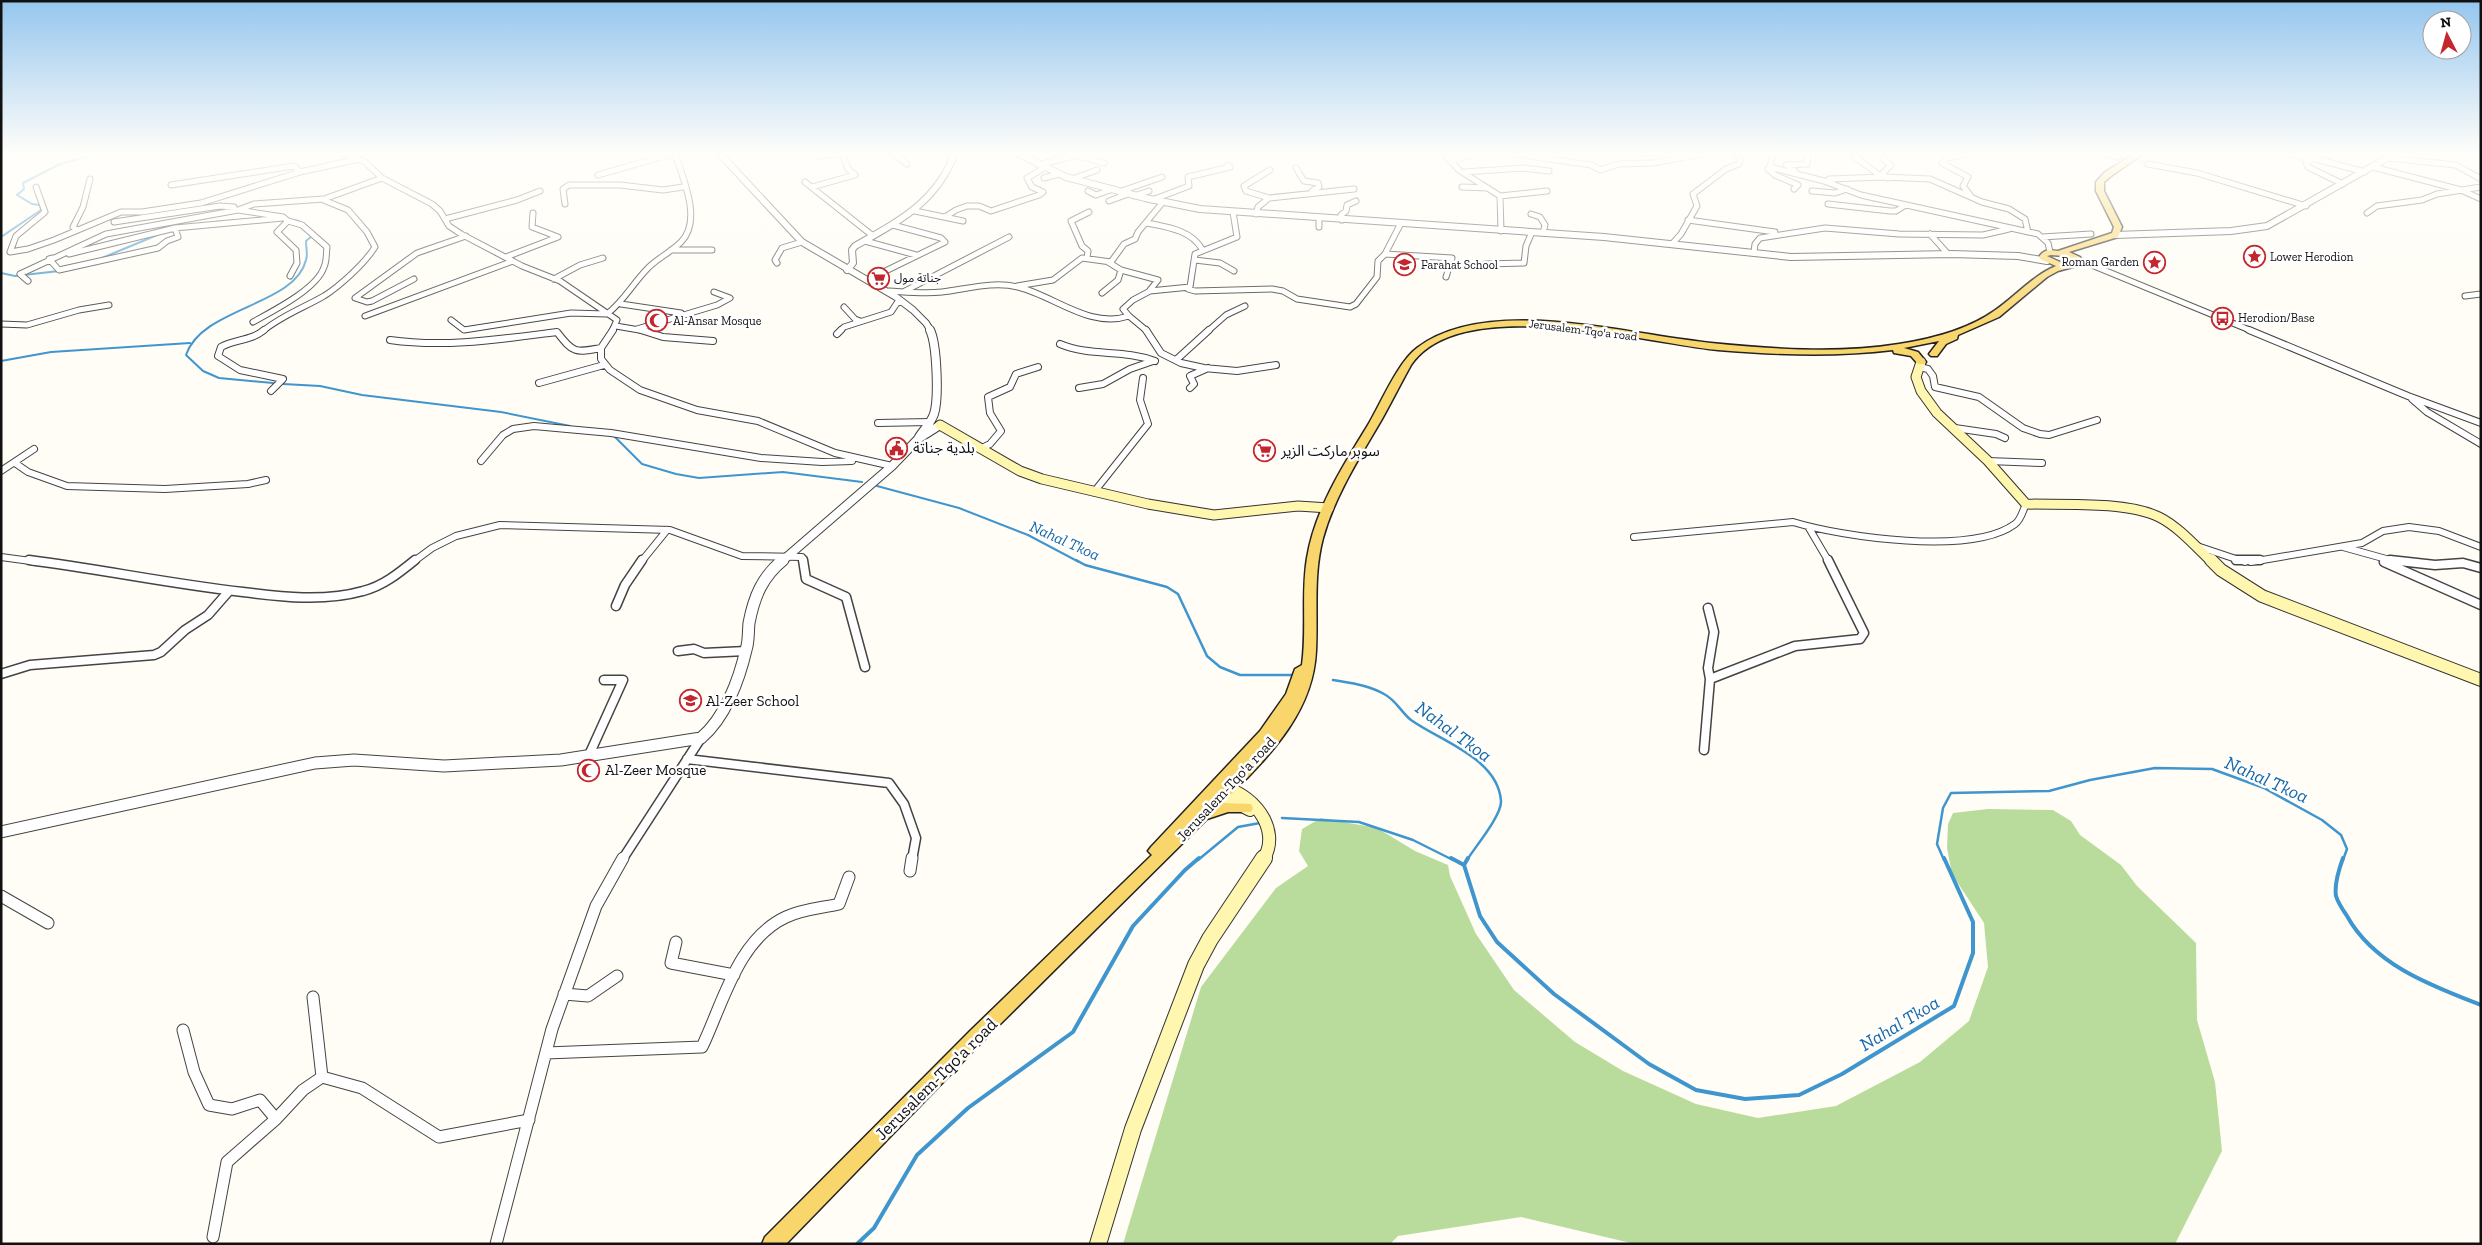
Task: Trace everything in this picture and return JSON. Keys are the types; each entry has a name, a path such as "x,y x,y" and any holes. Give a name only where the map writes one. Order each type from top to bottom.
{"main road":[{"path":"2110,211 2118,227 2115,235"},
{"name":"Jerusalem-Tqo'a road","path":"772,1244 1276,736 1292,714 1309,676 1310,583 1319,532 1345,476 1415,354 1437,339 1489,325 1514,322 1544,323 1708,347 1785,351 1855,350 1918,343 1980,323 2006,308 2046,273 2115,235"},
{"path":"2050,255 2071,259"},
{"path":"2050,255 2071,259"},
{"path":"2046,273 2050,264 2050,255"},
{"path":"1920,364 1934,354 1943,342 1978,328 1980,323"},
{"path":"1918,343 1926,346 1934,354"},
{"path":"1918,343 1918,346 1926,355 1920,364"},
{"path":"1785,351 1800,354 1902,351 1913,353 1920,357 1916,378 1919,386 1937,412 1988,461 2026,504 2039,506 2094,505 2141,511 2167,522 2197,546 2222,570 2262,596 2481,680"},
{"path":"940,425 954,435 1027,474 1094,492 1192,513 1214,515 1298,506 1329,508"},
{"path":"1222,790 1264,819"},
{"path":"1098,1244 1133,1129 1184,993 1210,939 1266,855 1269,834 1264,819 1254,802 1222,790"},
{"name":"Jerusalem-Tqo'a road","path":"1100,914 1200,818 1222,790"},
{"path":"1200,818 1227,808 1246,808"}],"street":[{"path":"45,211 16,236 10,252 28,249 128,211"},
{"path":"76,230 72,227 81,211"},
{"path":"129,211 148,211"},
{"path":"114,222 186,211"},
{"path":"28,281 21,278 20,274 93,239 120,230 224,211"},
{"path":"253,211 302,225 328,247 325,268 320,275 279,307 253,322"},
{"path":"271,391 283,380 240,372 226,364 218,356 221,347 230,342 254,338 275,321 325,295 368,256 375,247 370,235 348,211"},
{"path":"438,211 449,226 513,261 554,278 617,320 616,326 601,348 600,353 604,365 640,390 669,402 697,410 758,421 835,453 858,460 892,466"},
{"path":"445,219 475,211"},
{"path":"451,320 464,330 484,329 585,310 607,314 621,304 646,269 685,239 691,228 690,211"},
{"path":"496,1244 546,1053 564,994 596,906 617,867 687,759 701,738 713,728 737,680 746,651 751,614 764,578 772,569 790,556 892,466 928,428 934,414 936,395 934,337 916,312 889,291 818,254 802,242 773,211"},
{"path":"842,211 873,236"},
{"path":"848,270 853,263 852,250 915,211"},
{"path":"916,211 963,221"},
{"path":"945,217 951,211"},
{"path":"1108,262 1114,260 1124,244 1135,239 1138,232 1156,211"},
{"path":"1227,211 1502,231 1543,232 1828,258 1948,254 2050,255 2048,243 2042,237"},
{"path":"1342,220 1341,215 1346,211"},
{"path":"1501,211 1502,231"},
{"path":"1672,244 1681,234 1694,211"},
{"path":"1927,211 2028,232 2042,237 2090,234"},
{"path":"2012,211 2026,220 2028,232"},
{"path":"2115,235 2252,229 2280,221 2297,211"},
{"path":"1087,258 1088,251 1082,246 1071,221 1089,212"},
{"path":"1188,289 1191,284 1195,254 1202,249 1226,243 1237,237 1238,233 1233,212"},
{"path":"506,257 558,237 549,233 539,232 532,227 534,223 533,213"},
{"path":"1531,214 1540,217 1545,225 1543,232"},
{"path":"1318,218 1319,227"},
{"path":"49,259 175,228 286,220"},
{"path":"286,220 277,232 296,250 297,263 290,276"},
{"path":"1688,220 1785,234"},
{"path":"1147,222 1188,235 1200,243 1202,249"},
{"path":"1150,290 1188,289 1195,291 1233,292 1272,289 1283,291 1297,299 1350,307 1356,304 1377,277 1378,261 1385,254 1401,224"},
{"path":"868,280 945,240 893,226"},
{"path":"49,259 60,270 162,247 167,241 178,238 175,228"},
{"path":"1754,252 1760,238 1810,232 1825,228 1879,233 1983,235 2009,229"},
{"path":"1485,264 1524,263 1526,246 1532,232"},
{"path":"1930,234 1948,254"},
{"path":"414,279 372,301 367,302 355,298 417,253 466,236"},
{"path":"901,301 899,294 907,292 1009,238"},
{"path":"865,241 916,255"},
{"path":"777,262 775,260 782,248 802,242"},
{"path":"671,250 712,250"},
{"path":"1385,254 1452,258 1446,277"},
{"path":"554,278 580,265 603,258"},
{"path":"889,291 941,293 985,287 1017,286 1053,280 1082,258 1108,262 1122,270 1158,280 1150,290 1123,309 1145,328 1163,356 1208,368 1251,373 1258,367 1276,365"},
{"path":"2071,259 2408,396 2481,423"},
{"path":"1195,260 1220,263 1234,271"},
{"path":"365,316 513,261"},
{"path":"1102,293 1118,280 1122,270"},
{"path":"1017,286 1096,319 1113,320 1129,316"},
{"path":"621,304 683,313 706,310 730,298 714,292"},
{"path":"2465,296 2481,294"},
{"path":"837,334 844,327 891,312 897,303 901,301"},
{"path":"1,324 27,325 79,310 109,305"},
{"path":"1176,360 1226,315 1245,306"},
{"path":"844,307 855,319 860,321"},
{"path":"637,329 659,324 683,313"},
{"path":"616,326 637,329 662,337 713,341"},
{"path":"390,340 420,344 465,342 558,332 570,349 578,352 601,348"},
{"path":"1060,344 1077,352 1093,355 1130,353 1154,361"},
{"path":"1079,388 1103,384 1118,378 1130,369 1163,356"},
{"path":"1920,364 1928,369 1933,376 1935,387 1975,395 2041,436 2049,436 2097,420"},
{"path":"539,383 604,365"},
{"path":"980,449 990,444 1001,431 990,413 988,397 1010,387 1016,374 1038,367"},
{"path":"1190,388 1194,384 1190,376 1208,368"},
{"path":"1094,492 1148,424 1140,400 1144,378"},
{"path":"2408,396 2427,412 2481,444"},
{"path":"928,428 940,425 934,414"},
{"path":"878,423 928,428 954,435"},
{"path":"481,460 499,436 514,429 549,427 612,434 762,460 807,462 858,460"},
{"path":"1955,428 1996,434 2005,438"},
{"path":"1,471 34,450"},
{"path":"1988,461 2042,464"},
{"path":"1,467 15,463"},
{"path":"15,463 28,472 67,486 165,489 248,484 266,480"},
{"path":"1634,537 1793,522 1809,528 1892,541 1947,540 1995,534 2008,529 2020,518 2026,504"},
{"path":"1,557 66,565 176,586 302,597 366,591 387,580 442,542 462,533 500,525 667,530 742,556 802,557 806,579 846,597 865,667"},
{"path":"1710,679 1795,646 1860,640 1864,633 1830,564 1809,528"},
{"path":"2197,546 2238,561 2248,562 2362,543 2371,535 2409,528 2425,528 2481,547"},
{"path":"616,606 619,594 629,579 667,530"},
{"path":"2343,547 2380,560 2481,605"},
{"path":"2380,560 2438,565 2460,561 2481,568"},
{"path":"1,674 30,665 154,655 161,652 185,630 208,615 229,591"},
{"path":"1704,750 1710,679 1707,671 1711,658 1714,631 1708,608"},
{"path":"678,651 694,650 704,653 746,651"},
{"path":"589,755 623,680 604,680"},
{"path":"1,832 315,763 354,760 444,766 561,760 701,738"},
{"path":"687,759 889,783 904,804 916,838 910,871"},
{"path":"546,1053 702,1047 734,975 758,937 785,917 838,904 849,877"},
{"path":"1,896 48,923"},
{"path":"676,942 671,964 734,975"},
{"path":"564,994 588,996 616,976"},
{"path":"313,997 322,1077"},
{"path":"183,1030 194,1072 209,1105 232,1109 260,1100 276,1119"},
{"path":"214,1237 227,1162 276,1119 303,1090 322,1077 362,1088 439,1137 529,1120"}],"green space":[{"path":"1988,809 2053,810 2071,821 2080,835 2121,865 2137,886 2196,943 2197,1020 2215,1082 2222,1151 2175,1244 1635,1244 1521,1217 1398,1236 1390,1244 1123,1244 1201,987 1276,888 1308,866 1299,851 1302,829 1321,818 1377,828 1415,851 1448,865 1450,876 1476,934 1514,990 1575,1042 1623,1071 1696,1104 1758,1118 1836,1106 1920,1062 1969,1021 1988,967 1984,923 1952,874 1947,848 1948,824 1953,813"}],"waterway":[{"path":"1,237 39,211"},
{"path":"214,222 261,218"},
{"path":"290,219 299,221 309,228"},
{"path":"102,258 162,233"},
{"path":"273,383 219,378 203,371 186,355 195,339 210,326 285,288 298,275 307,258 306,241 312,236"},
{"path":"1,273 15,276 59,271"},
{"path":"1,361 51,352 190,343"},
{"path":"283,384 320,386 362,395 501,412 570,426"},
{"path":"614,436 642,464 676,474 699,478 783,472 862,482"},
{"name":"Nahal Tkoa","path":"877,486 959,508 1028,535 1079,562"},
{"name":"Nahal Tkoa","path":"1076,560 1085,565 1167,587 1178,594 1207,656 1220,667 1240,675 1292,675"},
{"name":"Nahal Tkoa","path":"1333,680 1366,686 1384,694 1392,699 1411,720 1466,752 1490,773 1497,786 1501,801 1500,807 1493,822 1467,860"},
{"name":"Nahal Tkoa","path":"1944,860 1937,844 1943,808 1951,793 2049,791 2090,780 2155,768 2212,769 2264,788 2322,820 2341,835 2347,849 2343,860"},
{"path":"1282,818 1359,822 1413,840 1453,860"},
{"path":"1198,860 1238,827 1260,823"},
{"path":"857,1244 874,1228 917,1155 968,1108 1073,1032 1133,926 1185,870 1199,858"},
{"path":"1451,858 1464,865"},
{"name":"Nahal Tkoa","path":"1464,865 1468,858"},
{"name":"Nahal Tkoa","path":"1464,865 1480,916 1497,942 1554,994 1649,1064 1696,1090 1745,1099 1799,1095 1842,1074 1954,1006 1973,953 1973,922 1944,858"},
{"name":"Nahal Tkoa","path":"2343,858 2336,882 2336,896 2358,933 2372,948 2406,972 2443,990 2481,1005"}],"place":[{"name":"Lower Herodion","path":"2254,257"},
{"name":"Roman Garden","path":"2155,262"},
{"name":"Farahat School","path":"1405,265"},
{"name":"جناتة مول","path":"878,278"},
{"name":"Herodion/Base","path":"2222,318"},
{"name":"Al-Ansar Mosque","path":"657,321"},
{"name":"بلدية جناتة","path":"897,448"},
{"name":"سوبر ماركت الزير","path":"1265,451"},
{"name":"Al-Zeer School","path":"690,701"},
{"name":"Al-Zeer Mosque","path":"589,770"}]}
